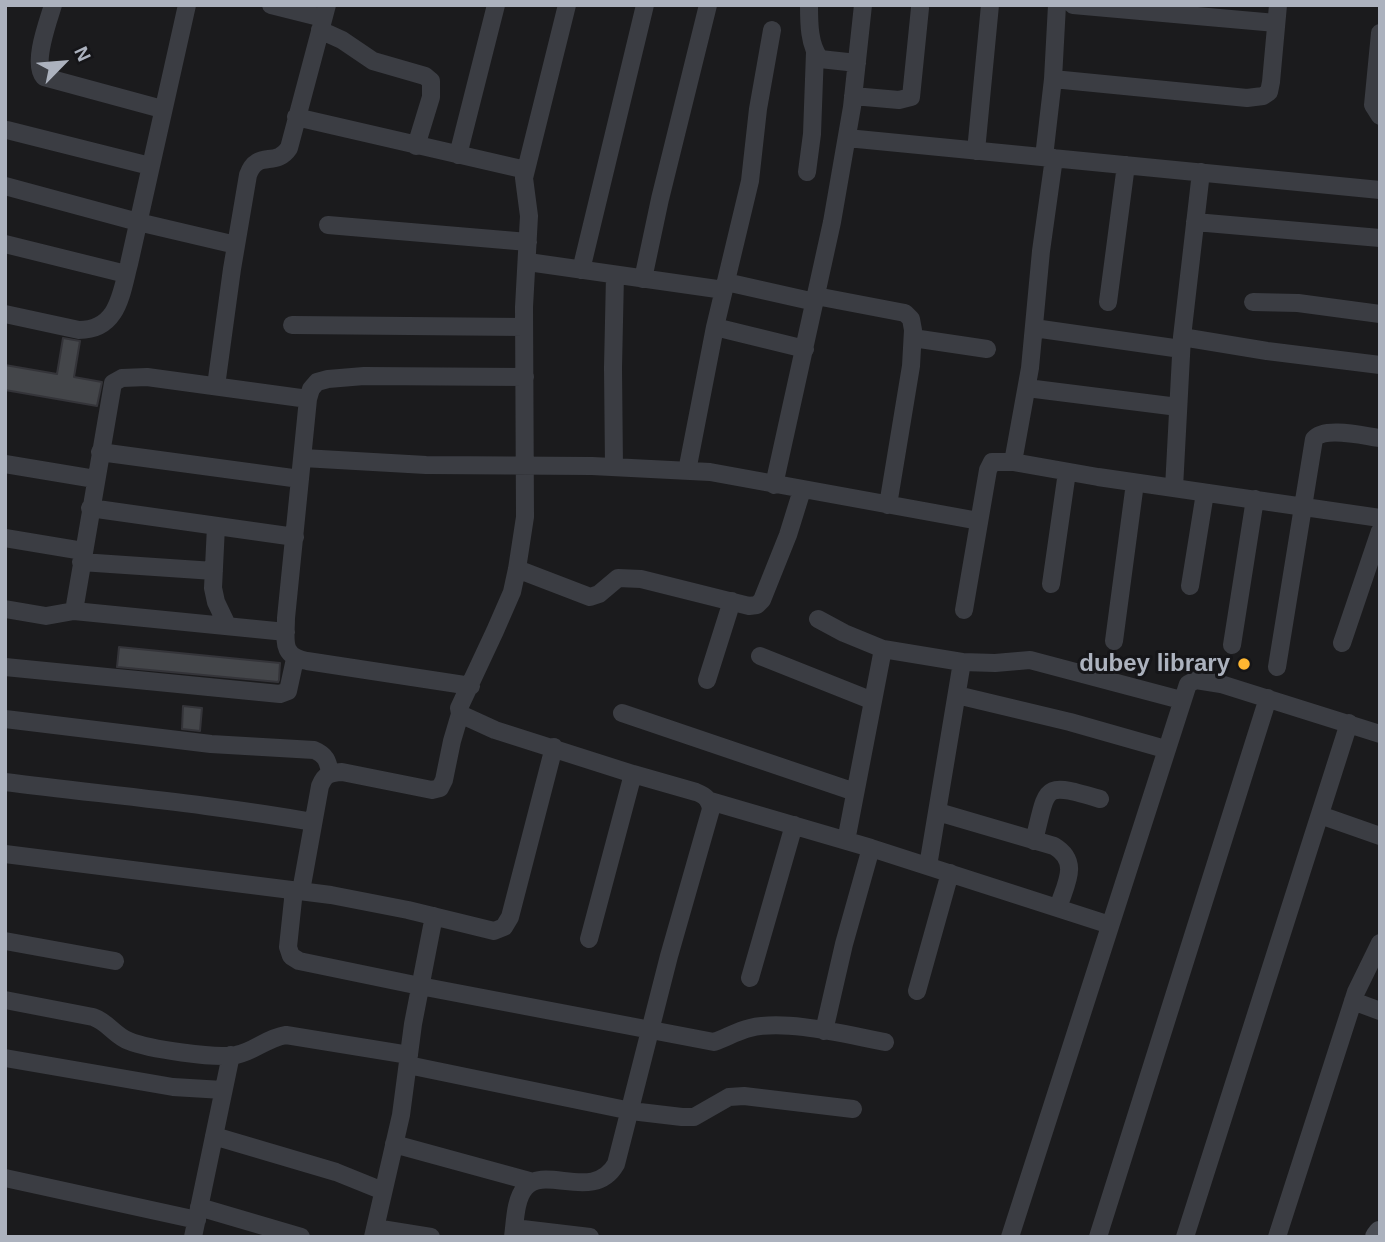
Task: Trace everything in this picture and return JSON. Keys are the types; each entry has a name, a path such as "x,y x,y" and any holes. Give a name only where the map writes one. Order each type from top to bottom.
{"street":[{"path":"53,5 39,61 39,71 44,77 162,110"},
{"path":"5,314 79,330 91,330 103,325 111,317 126,274 187,5"},
{"path":"271,5 323,18 342,40 373,61 425,76 431,81 431,96 416,146"},
{"path":"458,155 496,5"},
{"path":"567,5 526,170 528,262 524,327 525,517 512,592 459,708 460,714 440,788 432,790 342,772 324,776 288,933 288,947 291,956 299,961 714,1042 752,1027 769,1026 824,1031 885,1042"},
{"path":"581,270 645,5"},
{"path":"643,279 708,5"},
{"path":"807,172 812,134 815,52 809,5"},
{"path":"774,485 816,299 847,138 863,5"},
{"path":"976,151 990,5"},
{"path":"1013,462 1027,388 1034,328 1049,158 1057,5"},
{"path":"1053,79 1247,99 1269,92 1277,14 1073,5"},
{"path":"853,96 900,100 911,97 920,8"},
{"path":"216,386 236,245 251,165 258,160 276,159 284,155 289,148 323,18"},
{"path":"687,471 715,327 750,181 758,109 772,30"},
{"path":"1380,33 1373,92 1373,105 1380,116"},
{"path":"815,52 820,59 857,63"},
{"path":"296,117 526,170"},
{"path":"7,130 150,166"},
{"path":"847,138 1380,190"},
{"path":"1108,302 1126,165"},
{"path":"1174,488 1181,343 1201,172"},
{"path":"5,186 236,245"},
{"path":"1195,222 1380,238"},
{"path":"328,225 528,242"},
{"path":"5,244 126,274"},
{"path":"528,262 643,279 725,286 905,313 911,319 913,338 900,443 888,505"},
{"path":"614,467 612,368 615,275"},
{"path":"1253,302 1298,303 1380,314"},
{"path":"292,325 524,327"},
{"path":"715,327 805,349"},
{"path":"1034,328 1380,365"},
{"path":"913,338 987,349"},
{"path":"471,686 295,659 289,654 286,632 308,399 317,382 328,379 365,376 525,377"},
{"path":"74,611 113,383 122,378 147,377 308,399"},
{"path":"1027,388 1178,407"},
{"path":"1277,667 1314,439 1318,434 1327,432 1380,438"},
{"path":"100,452 300,479"},
{"path":"303,458 426,465 614,467 710,472 979,521"},
{"path":"964,610 988,470 992,463 1013,462 1135,483 1380,518"},
{"path":"5,464 95,479"},
{"path":"1051,584 1067,472"},
{"path":"1114,641 1135,483"},
{"path":"517,569 590,597 599,594 618,578 640,579 749,606 757,605 762,600 788,535 802,490"},
{"path":"1190,586 1205,493"},
{"path":"1232,645 1255,499"},
{"path":"90,508 295,537"},
{"path":"216,526 213,588 216,602 227,625"},
{"path":"1342,643 1373,578 1380,531"},
{"path":"5,538 82,557 214,571"},
{"path":"707,680 732,601"},
{"path":"5,609 46,616 74,611 286,632"},
{"path":"818,619 883,649 962,662 1030,660 1181,700"},
{"path":"846,841 883,649"},
{"path":"760,656 873,701"},
{"path":"5,667 281,694 288,691 295,659"},
{"path":"928,866 962,662"},
{"path":"1010,1237 1188,684 1196,680 1222,684 1380,734"},
{"path":"957,695 1070,722 1166,749"},
{"path":"1098,1237 1268,698"},
{"path":"622,713 855,792"},
{"path":"460,714 495,730 696,792 710,801 871,848 1110,925"},
{"path":"5,719 211,744 314,750 323,754 330,773"},
{"path":"1185,1237 1349,723"},
{"path":"5,855 344,897 494,930 503,927 515,902 554,747"},
{"path":"589,939 633,774"},
{"path":"5,782 142,800 236,808 313,822"},
{"path":"1034,841 1044,799 1049,792 1057,788 1065,789 1100,799"},
{"path":"394,1144 533,1182 548,1180 579,1183 609,1176 616,1164 631,1111 710,801"},
{"path":"938,812 1054,846 1063,852 1070,861 1058,908"},
{"path":"1320,815 1380,836"},
{"path":"750,978 794,825"},
{"path":"824,1031 844,944 871,848"},
{"path":"917,991 950,873"},
{"path":"431,1237 374,1232 401,1115 420,986 434,916"},
{"path":"5,941 115,961"},
{"path":"1278,1237 1353,1001 1380,943"},
{"path":"5,1000 93,1017 103,1021 131,1042 165,1049 231,1055 248,1051 273,1037 286,1035 631,1111 694,1117 720,1100 744,1096 853,1109"},
{"path":"1353,1001 1380,1011"},
{"path":"196,1221 231,1055"},
{"path":"5,1058 173,1087 223,1090"},
{"path":"214,1136 336,1172 383,1191"},
{"path":"5,1178 196,1221 301,1237"},
{"path":"533,1182 525,1187 520,1196 513,1232 590,1237"}],"building":[{"path":"63,338 80,341 74,377 102,382 97,406 5,390 5,365 57,374"},
{"path":"119,647 280,663 279,680 117,667"},
{"path":"183,706 202,708 200,731 182,729"}],"place":[{"name":"dubey library","path":"1244,664"}]}
